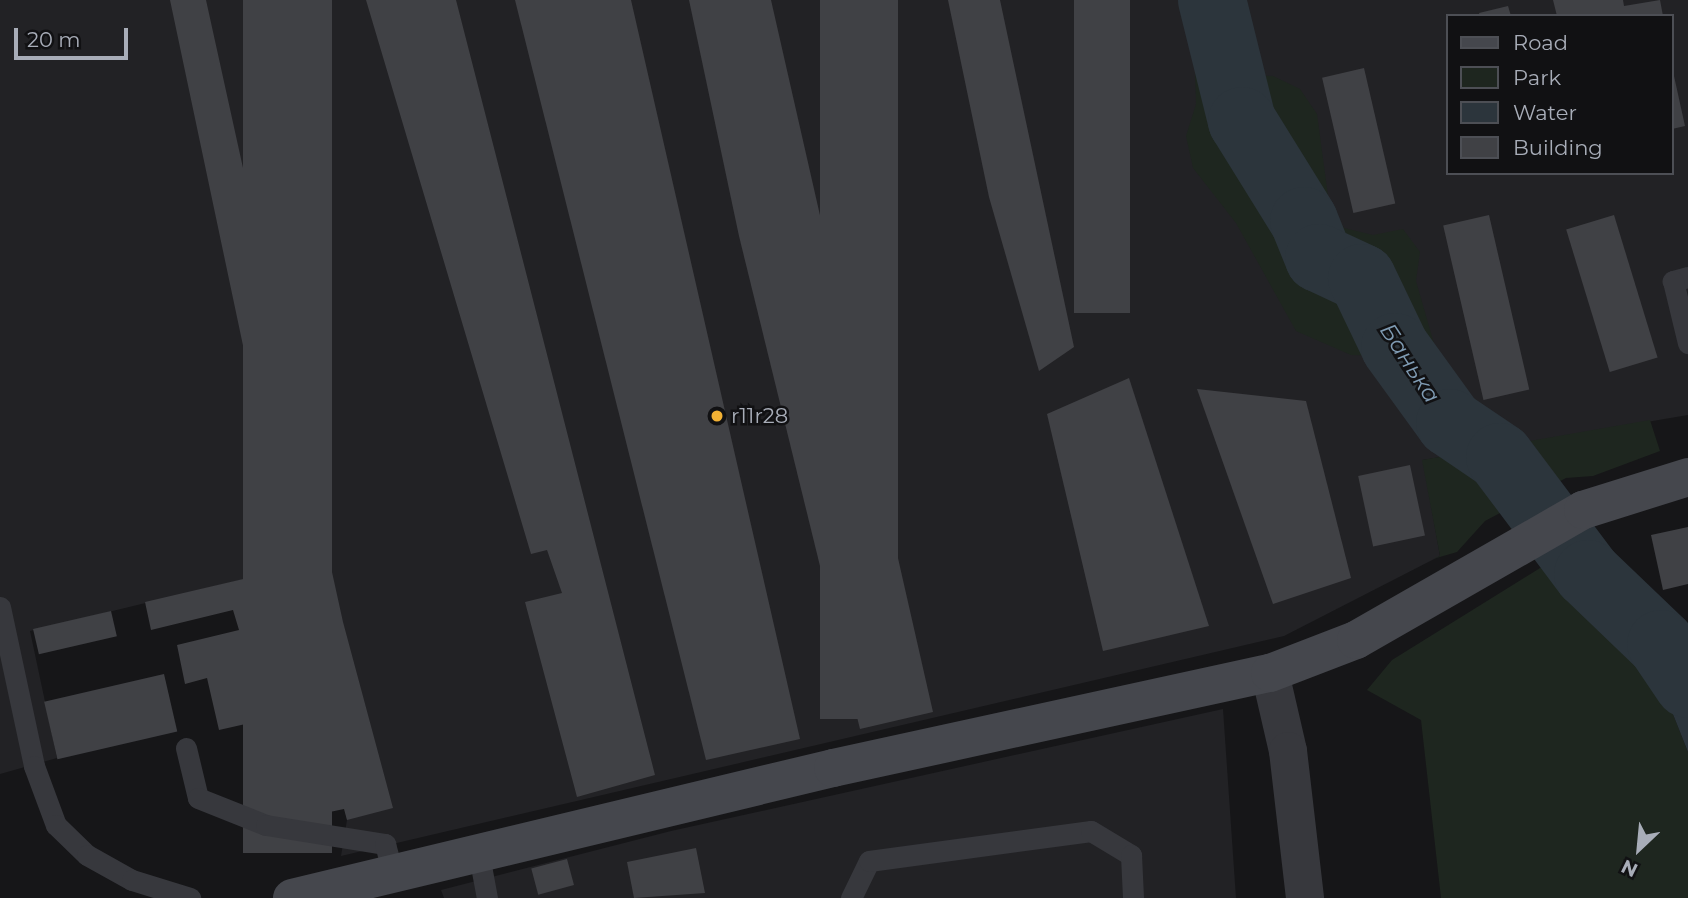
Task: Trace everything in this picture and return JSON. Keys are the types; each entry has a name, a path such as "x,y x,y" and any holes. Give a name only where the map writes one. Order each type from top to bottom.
{"main road":[{"path":"292,898 394,878 744,788 1270,673 1356,640 1583,510 1688,477"}],"street":[{"path":"1270,673 1287,751 1305,898"}],"lane":[{"path":"1688,277 1673,281 1688,343"},
{"path":"0,607 3,646 56,825 87,855 121,873 190,898"},
{"path":"186,748 198,798 266,825 385,844 394,878"},
{"path":"852,898 869,861 1091,831 1131,855 1133,898"},
{"path":"479,855 487,898"}],"shaded area":[{"path":"0,0 1688,0 1688,415 1423,460 1440,556 1284,636 341,856 347,820 290,568 30,631 57,758 0,774"},
{"path":"1223,709 1236,898 444,898 441,890 671,831"}],"green space":[{"path":"1195,72 1273,76 1300,89 1317,114 1329,203 1344,228 1373,235 1403,229 1420,252 1416,281 1441,368 1411,371 1382,356 1351,355 1296,331 1236,223 1193,168 1186,136 1196,104"},
{"path":"1650,420 1660,451 1593,476 1566,478 1485,521 1457,552 1433,559 1440,556 1422,460"},
{"path":"1561,555 1661,684 1688,752 1688,898 1441,898 1421,720 1367,690 1392,660"}],"water":[{"path":"1590,539 1688,665 1688,752 1661,684 1561,555"}],"building":[{"path":"170,0 206,0 343,622 393,808 347,820 344,809 325,813 318,794 269,805 250,723 219,730 207,678 185,684 177,645 239,630 233,610 151,630 145,602 290,568"},
{"path":"243,0 332,0 332,853 243,853"},
{"path":"366,0 456,0 655,775 577,797 525,602 562,593 547,550 531,554"},
{"path":"515,0 631,0 800,739 706,760"},
{"path":"689,0 771,0 933,712 860,729 739,236"},
{"path":"820,0 898,0 898,719 820,719"},
{"path":"948,0 1000,0 1074,347 1039,371 989,197"},
{"path":"1074,0 1130,0 1130,313 1074,313"},
{"path":"1553,0 1623,0 1624,6 1660,0 1663,14 1556,14"},
{"path":"1508,6 1510,14 1479,14"},
{"path":"1364,68 1395,203 1353,213 1322,78"},
{"path":"1674,76 1685,126 1674,129"},
{"path":"1489,215 1529,389 1483,400 1443,226"},
{"path":"1614,215 1658,357 1610,372 1566,230"},
{"path":"1129,378 1209,626 1103,651 1047,414"},
{"path":"1197,389 1306,401 1351,578 1273,604"},
{"path":"1410,465 1425,535 1373,546 1358,476"},
{"path":"1688,527 1688,584 1663,590 1651,535"},
{"path":"111,611 117,636 39,654 33,629"},
{"path":"164,674 177,731 57,759 44,702"},
{"path":"696,848 705,893 634,898 627,862"},
{"path":"567,859 574,885 538,895 531,869"}],"waterway":[{"name":"Банька","path":"1212,0 1242,121 1304,221 1319,258 1362,278 1395,347 1450,423 1500,457 1588,574 1661,644 1688,684"}],"place":[{"name":"r11r28","path":"717,416"}]}
